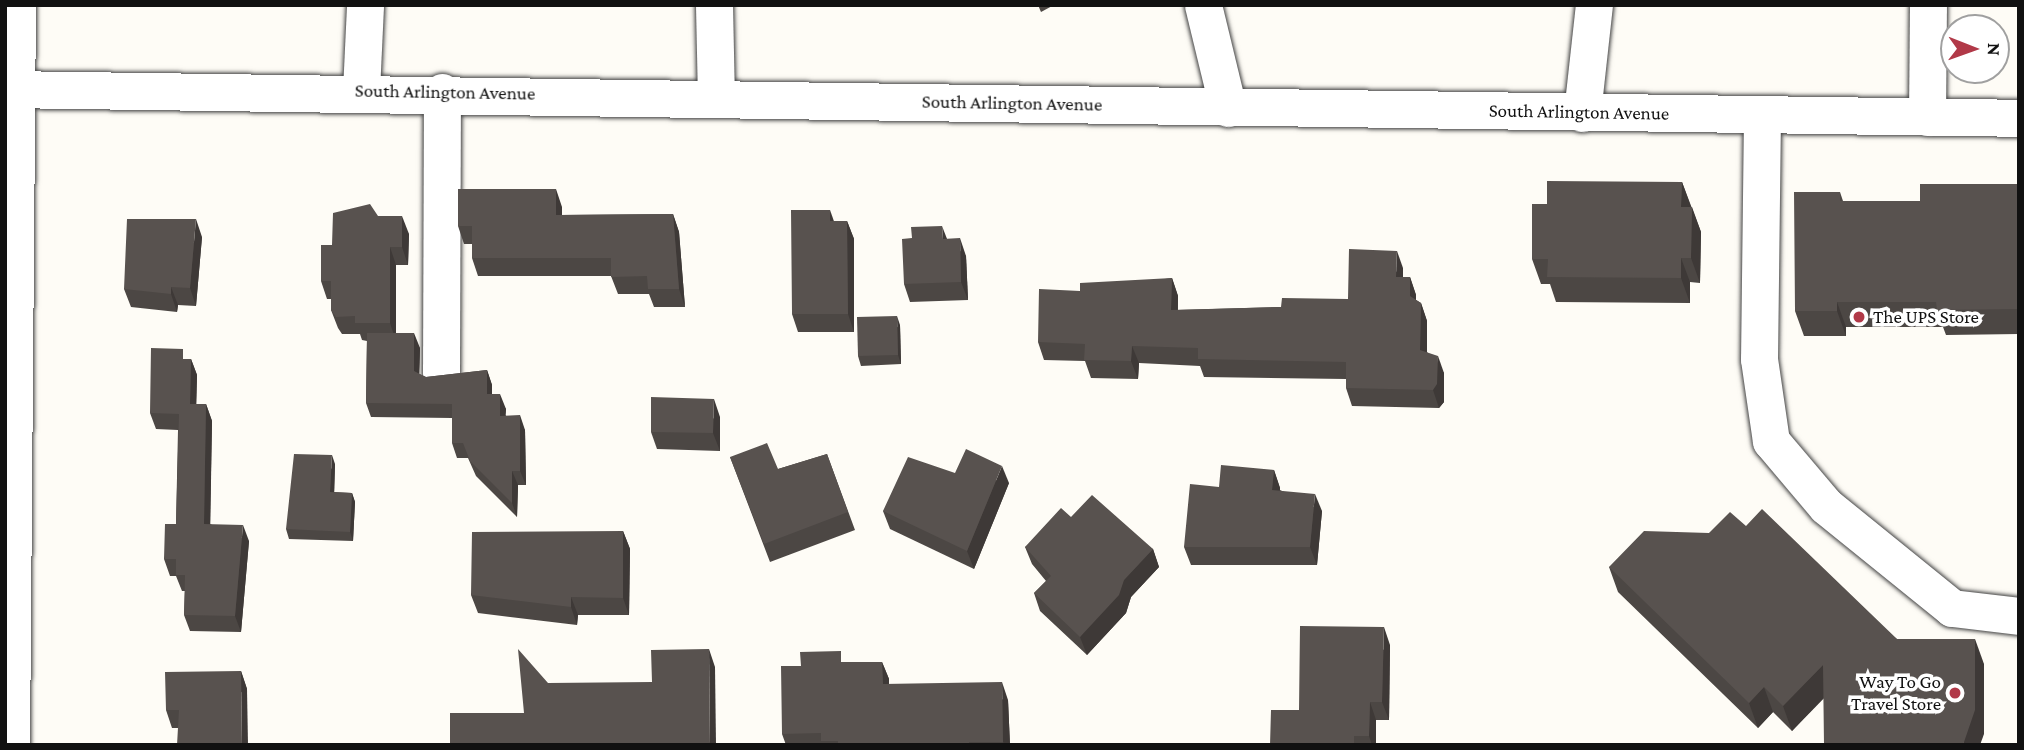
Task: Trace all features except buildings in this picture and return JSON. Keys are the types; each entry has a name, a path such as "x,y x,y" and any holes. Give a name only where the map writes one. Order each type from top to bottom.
{"street":[{"path":"11,745 13,89 17,5"},
{"path":"361,91 365,5"},
{"path":"714,5 716,97"},
{"path":"1203,5 1228,108"},
{"path":"1581,113 1594,5"},
{"path":"1927,117 1928,5"},
{"name":"South Arlington Avenue","path":"13,89 442,92 1228,108 2019,118"},
{"path":"441,373 436,292 442,92"},
{"path":"1762,115 1759,359 1771,442 1826,506 1952,608 2019,616"}],"place":[{"name":"The UPS Store","path":"1859,317"},
{"name":"Way To Go Travel Store","path":"1955,693"}]}
